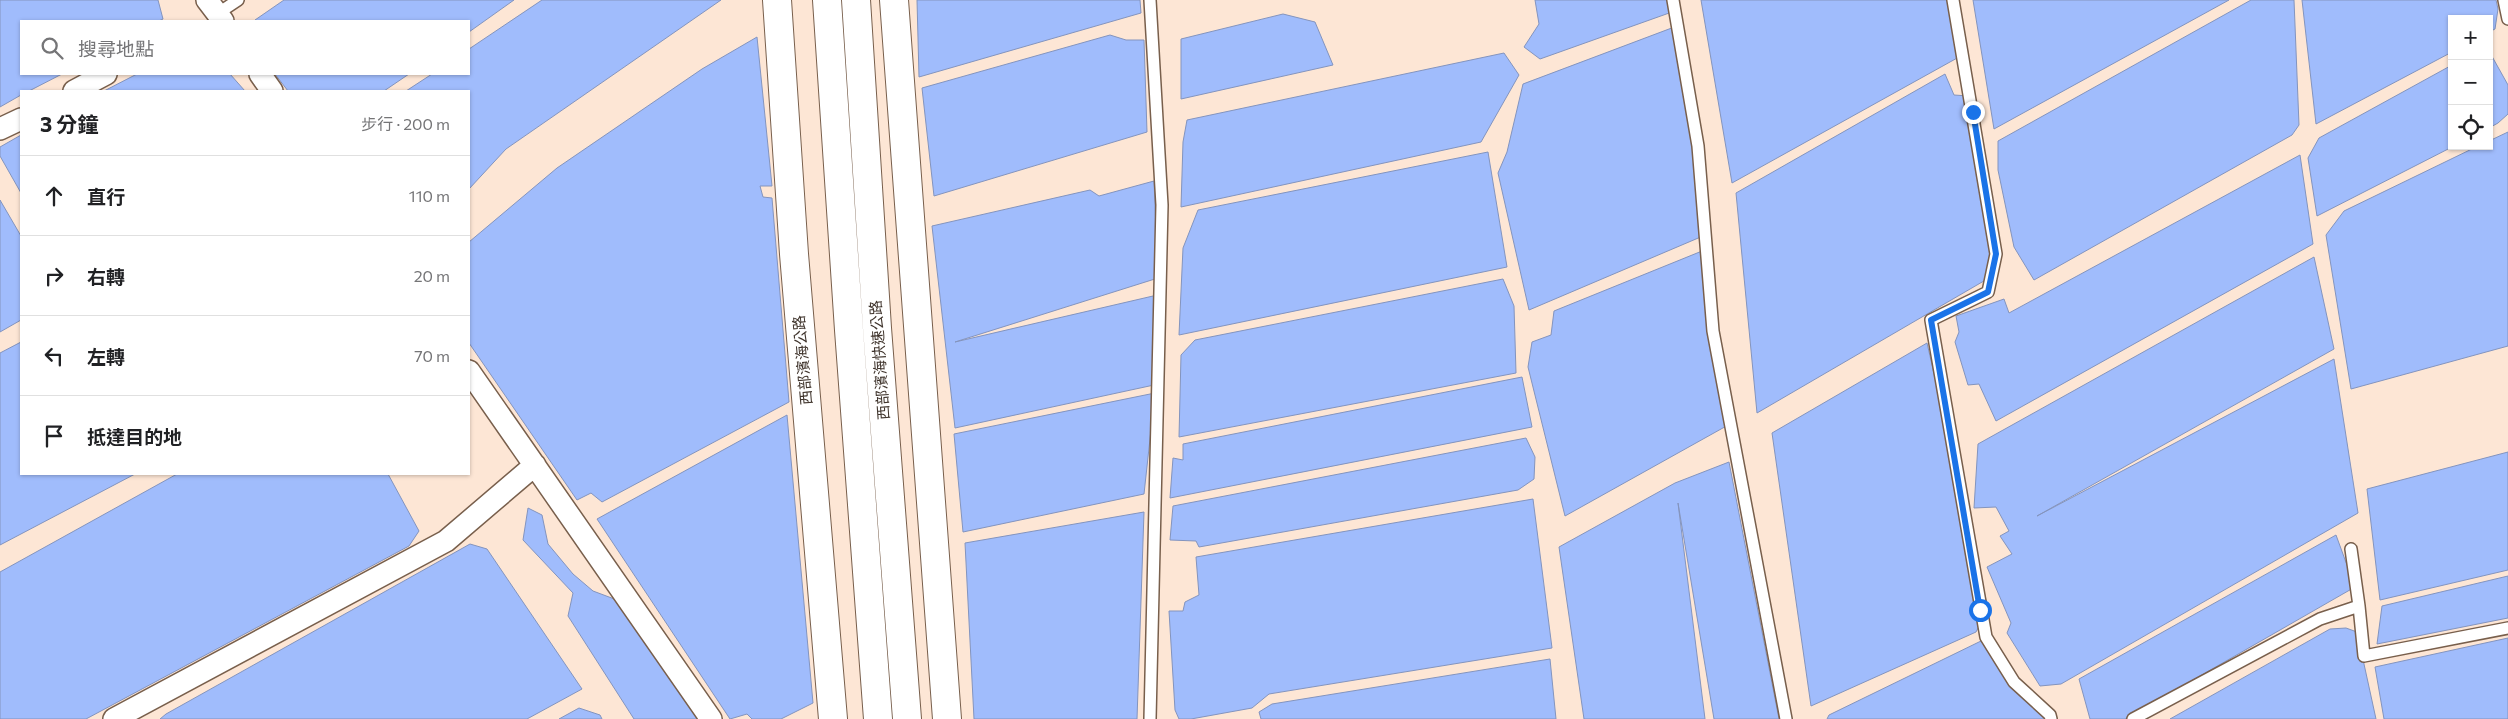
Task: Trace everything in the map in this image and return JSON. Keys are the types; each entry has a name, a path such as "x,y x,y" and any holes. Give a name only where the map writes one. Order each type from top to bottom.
{"main road":[{"name":"西部濱海公路","path":"777,0 794,254 834,719"},
{"name":"西部濱海快速公路","path":"828,0 849,330 878,719"},
{"name":"西部濱海快速公路","path":"856,0 877,328 907,719"},
{"path":"894,0 947,719"}],"street":[{"path":"76,90 104,75"},
{"path":"261,75 271,90"},
{"path":"0,129 20,119"},
{"path":"470,372 712,719"},
{"path":"114,719 446,541 535,465"}],"lane":[{"path":"213,14 238,0"},
{"path":"1150,0 1162,205 1150,719"},
{"path":"1673,0 1698,146 1712,332 1786,719"},
{"path":"1953,0 1996,254 1988,292 1931,320 1986,637 2014,682 2050,715 2051,719"},
{"path":"2504,0 2508,19"},
{"path":"2351,549 2364,656 2508,628"},
{"path":"2134,719 2320,619 2359,606"}],"water":[{"path":"0,0 158,0 163,19 161,20 20,20 20,75 60,75 31,90 20,90 20,96 0,107"},
{"path":"284,0 514,0 470,31 470,20 255,20"},
{"path":"542,0 721,0 506,149 470,188 470,90 408,90 430,75 470,75 470,48"},
{"path":"917,0 1140,0 1141,13 919,77"},
{"path":"1535,0 1671,0 1672,12 1540,59 1524,47 1539,24"},
{"path":"1701,0 1957,0 1968,52 1732,183"},
{"path":"1973,0 2229,0 1994,129"},
{"path":"2251,0 2294,0 2299,125 2292,135 2034,280 2014,247 1998,170 1998,141"},
{"path":"2302,0 2496,0 2498,9 2495,29 2493,30 2493,15 2448,15 2448,54 2316,124"},
{"path":"1283,14 1315,22 1333,65 1181,99 1181,39"},
{"path":"1677,26 1703,236 1529,310 1498,173 1507,152 1523,84"},
{"path":"1110,35 1126,40 1144,40 1147,132 934,196 922,88"},
{"path":"757,37 772,186 760,186 763,197 772,198 789,402 602,502 591,493 577,500 470,344 470,241 557,168 702,69"},
{"path":"1504,53 1519,75 1481,142 1181,207 1183,142 1187,120"},
{"path":"2493,58 2508,85 2508,114 2493,126"},
{"path":"2448,67 2448,149 2317,216 2308,158 2319,138"},
{"path":"1945,74 1954,95 1969,96 2000,258 1989,278 1757,413 1736,193"},
{"path":"135,75 231,75 244,90 106,90"},
{"path":"276,75 408,75 385,90 287,90"},
{"path":"2508,132 2508,346 2351,389 2326,235 2344,211 2470,150 2493,150 2493,139"},
{"path":"20,136 20,191 0,156 0,147"},
{"path":"1488,152 1507,267 1179,335 1183,248 1198,210"},
{"path":"2300,155 2313,244 1996,421 1979,384 1968,385 1955,342 1959,332 1956,316 2004,299 2009,313"},
{"path":"1154,181 1158,278 955,342 1153,296 1159,302 1154,385 955,428 932,226 1090,190 1099,196"},
{"path":"0,200 20,234 20,321 0,332"},
{"path":"1707,249 1730,424 1565,516 1528,367 1532,342 1551,335 1554,311"},
{"path":"2314,257 2334,349 2037,516 2334,359 2358,513 2061,684 2040,686 2007,633 2011,623 1987,567 2012,554 2000,536 2009,531 1996,507 1974,508 1978,444"},
{"path":"1503,279 1514,306 1516,373 1179,437 1181,355 1195,340"},
{"path":"20,343 20,475 133,475 0,545 0,353"},
{"path":"1927,343 1988,609 1976,632 1811,706 1772,433"},
{"path":"1522,377 1532,427 1170,498 1173,458 1183,460 1183,444"},
{"path":"1155,393 1144,494 963,532 954,434"},
{"path":"787,415 813,703 781,719 752,719 747,714 730,719 597,519"},
{"path":"1526,438 1535,457 1534,479 1518,490 1199,547 1196,541 1170,540 1173,506"},
{"path":"2508,452 2508,570 2380,600 2367,489"},
{"path":"1729,462 1779,719 1714,719 1678,503 1705,719 1584,719 1559,547 1675,483"},
{"path":"175,475 389,475 419,531 409,546 86,719 0,719 0,572"},
{"path":"1533,499 1552,648 1269,694 1252,708 1191,719 1179,719 1175,710 1169,611 1183,611 1185,602 1199,595 1196,557"},
{"path":"528,508 542,515 548,544 573,574 593,591 617,600 699,719 634,719 568,616 573,593 523,540"},
{"path":"1144,512 1137,719 974,719 965,543"},
{"path":"2336,535 2355,587 2125,719 2090,719 2079,679"},
{"path":"470,544 487,549 582,689 527,719 160,719 166,714"},
{"path":"2508,576 2508,618 2377,644 2382,606"},
{"path":"2346,628 2357,632 2376,719 2170,719 2330,629"},
{"path":"2508,638 2508,719 2384,719 2375,667"},
{"path":"1981,641 2047,719 1827,719 1829,715"},
{"path":"1550,659 1556,719 1261,719 1259,712 1272,704"},
{"path":"579,708 600,715 602,719 559,719"}],"route":[{"path":"1973,112 1996,254 1988,292 1931,320 1980,610"}]}
